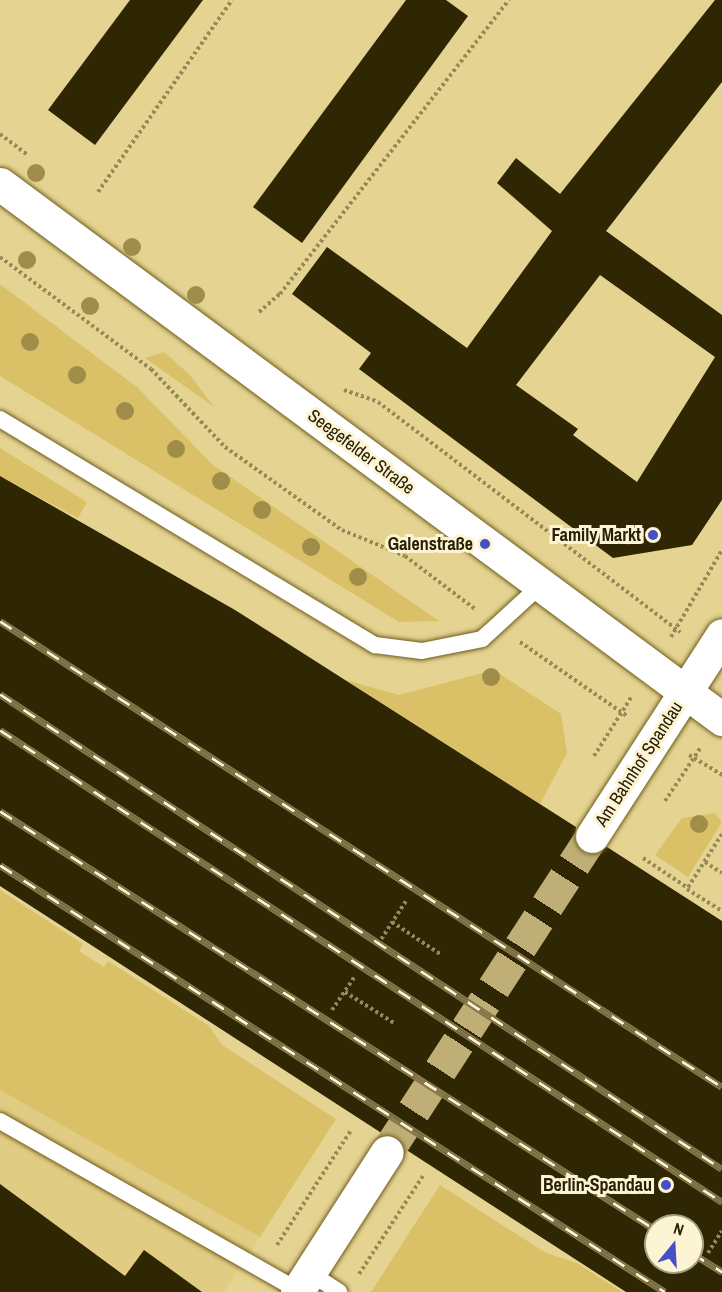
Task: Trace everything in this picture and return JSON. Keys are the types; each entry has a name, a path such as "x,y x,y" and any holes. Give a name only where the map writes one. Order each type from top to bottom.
{"street":[{"name":"Seegefelder Straße","path":"0,184 721,718"},
{"path":"685,692 722,635"},
{"name":"Am Bahnhof Spandau","path":"592,836 685,692"},
{"path":"302,1285 387,1152"}],"lane":[{"path":"0,419 375,645 422,651 482,639 541,585"},
{"path":"0,1121 263,1267 302,1285 339,1292"}],"path":[{"path":"98,192 232,0"},
{"path":"259,312 280,294 509,0"},
{"path":"0,134 38,163"},
{"path":"0,257 151,369 225,447 342,530 405,556 486,617"},
{"path":"333,383 378,402 601,568 633,599"},
{"path":"696,598 722,550"},
{"path":"535,653 570,680"},
{"path":"665,801 721,718"},
{"path":"688,888 722,834"},
{"path":"644,858 722,911"},
{"path":"705,862 722,873"},
{"path":"378,944 406,901"},
{"path":"392,922 440,954"},
{"path":"332,1010 355,976"},
{"path":"345,992 394,1023"},
{"path":"263,1267 351,1130"},
{"path":"354,1282 423,1176"},
{"path":"708,1253 722,1231"}],"shaded area":[{"path":"0,284 137,387 213,465 439,621 399,622 0,376"},
{"path":"164,352 189,374 214,407 145,358"},
{"path":"0,448 87,502 78,518 0,476"},
{"path":"494,670 561,714 567,753 540,804 346,680 399,695"},
{"path":"715,813 722,822 688,877 655,855 682,818"},
{"path":"0,890 83,944 79,951 104,967 108,961 209,1026 222,1045 336,1119 260,1237 0,1090"},
{"path":"0,1090 260,1237 224,1292 0,1292"},
{"path":"440,1185 546,1253 577,1263 622,1292 371,1292"}],"building":[{"path":"130,0 203,0 95,145 48,110"},
{"path":"406,0 446,0 468,16 302,243 253,207"},
{"path":"715,0 722,0 722,82 606,231 722,315 722,500 692,545 613,558 359,369 371,353 292,294 327,247 467,348 552,231 497,183 516,158 560,194","holes":["600,275 715,357 637,482 573,435 578,429 516,385"]},
{"path":"0,476 235,610 576,827 575,844 582,852 592,855 607,847 722,921 722,1292 626,1292 405,1149 398,1137 383,1134 0,886"},
{"path":"0,1184 125,1276 144,1250 202,1292 0,1292"}],"tunnel":[{"path":"387,1152 592,836"}],"railway":[{"path":"0,621 722,1087"},
{"path":"0,694 722,1169"},
{"path":"0,730 722,1202"},
{"path":"0,811 644,1222"},
{"path":"0,865 665,1292"},
{"path":"704,1261 722,1272"}],"place":[{"name":"Family Markt","path":"653,535"},
{"name":"Galenstraße","path":"485,544"},
{"name":"Berlin-Spandau","path":"666,1185"}]}
